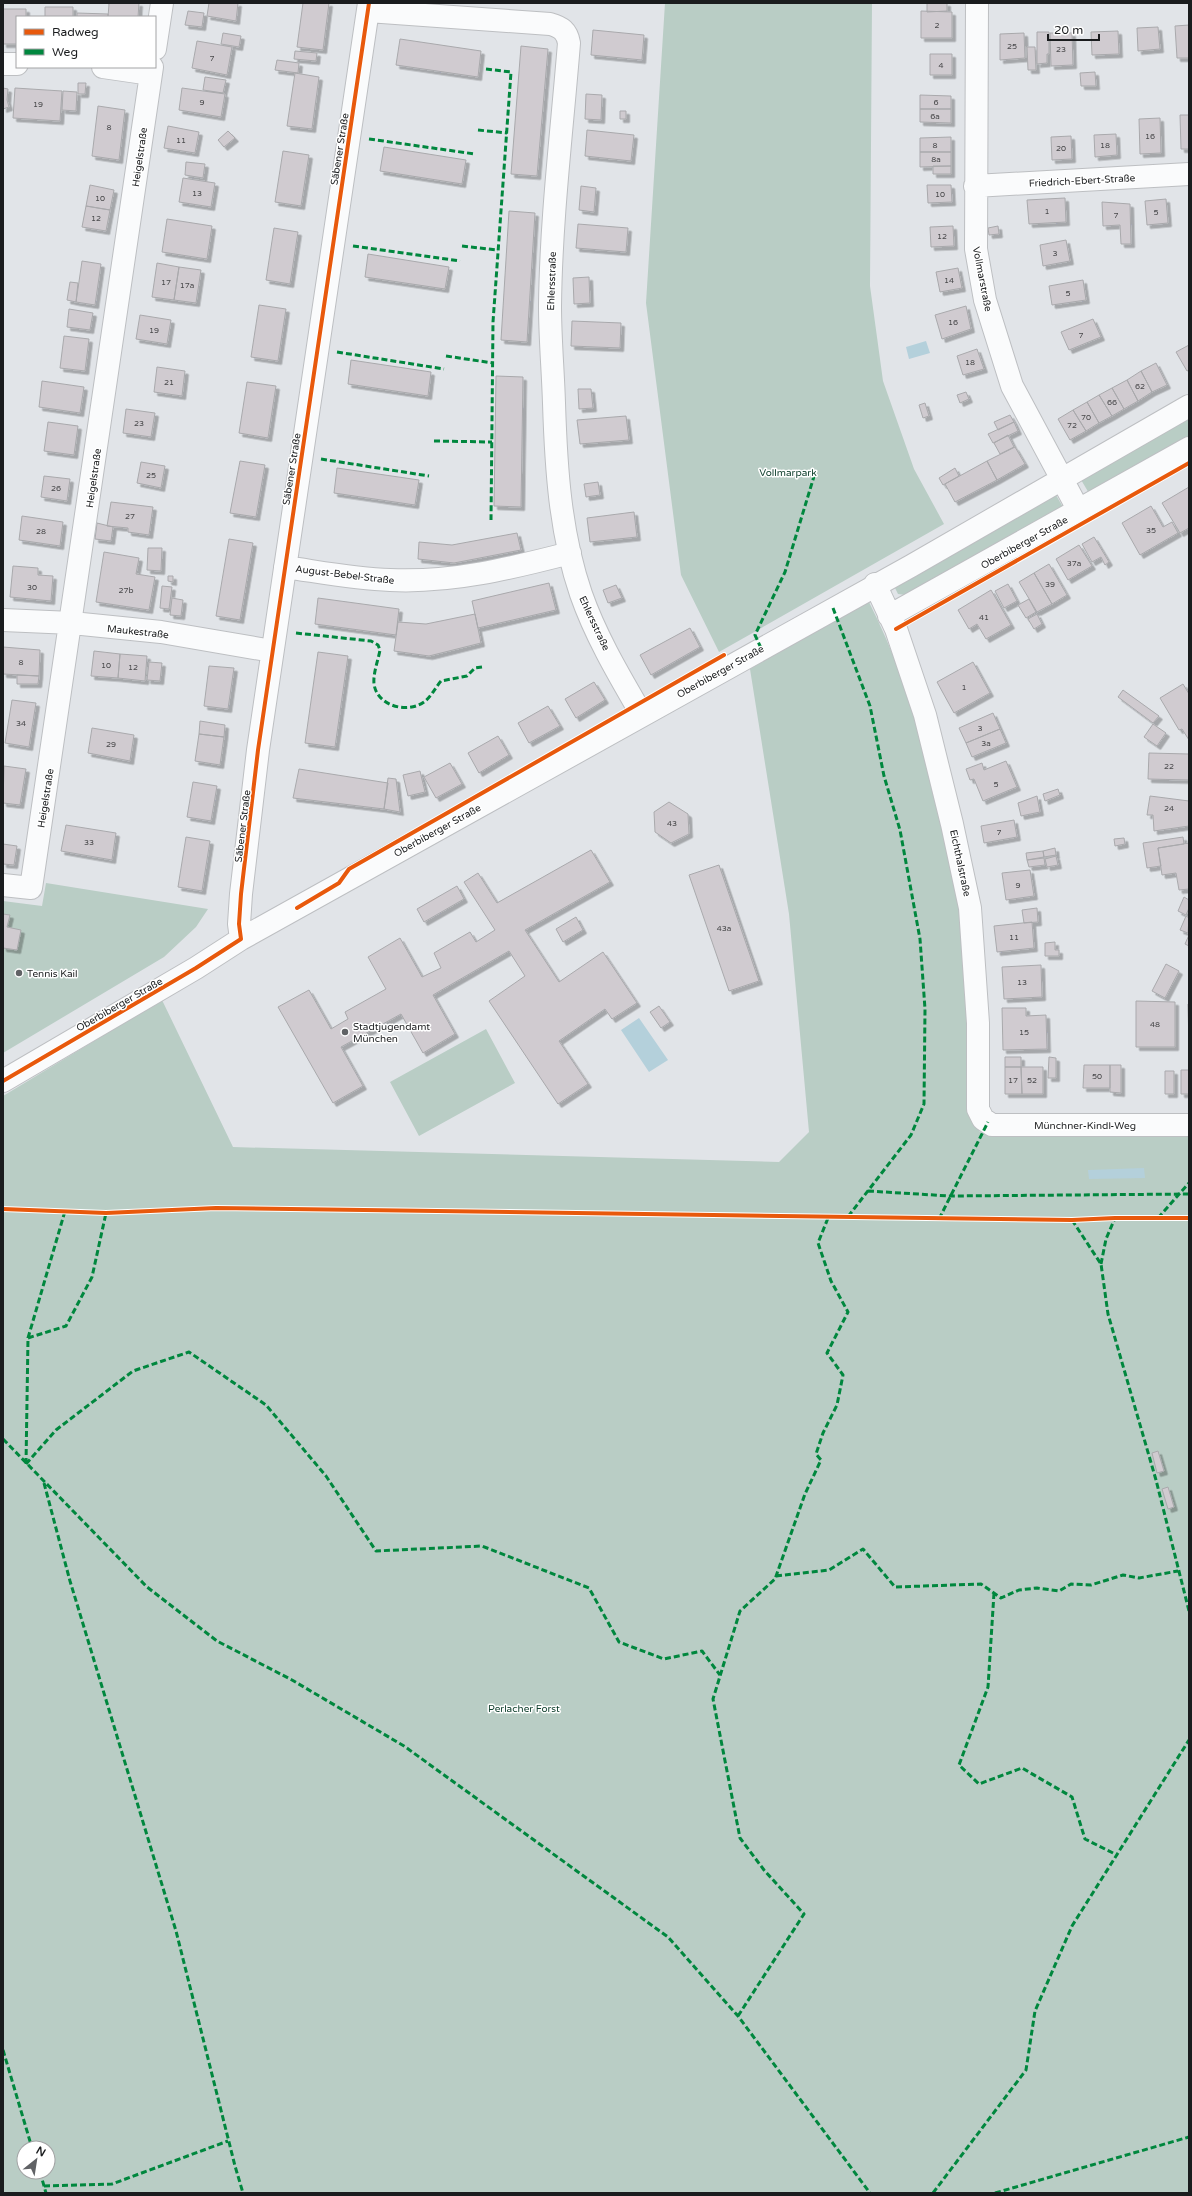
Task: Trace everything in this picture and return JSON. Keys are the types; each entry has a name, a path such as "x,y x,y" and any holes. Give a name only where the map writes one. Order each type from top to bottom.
{"street":[{"path":"156,42 162,3"},
{"name":"Vollmarstraße","path":"977,3 975,186 976,250 985,300 1012,386 1060,479 1079,511"},
{"name":"Ehlersstraße","path":"369,7 550,24 564,30 568,35 569,43 553,236 550,307 550,356 558,484 570,553 581,593 592,622 642,715"},
{"name":"Säbener Straße","path":"242,939 239,924 241,894 272,651 369,7"},
{"path":"3,64 16,64"},
{"path":"119,68 152,70"},
{"name":"Heigelstraße","path":"3,885 31,888 72,623 152,70"},
{"name":"Friedrich-Ebert-Straße","path":"975,186 1189,174"},
{"name":"Oberbiberger Straße","path":"3,1081 196,968 242,939 1189,406"},
{"name":"Oberbiberger Straße","path":"889,616 1079,511 1189,448"},
{"name":"August-Bebel-Straße","path":"285,567 354,577 416,580 497,571 570,553"},
{"path":"875,584 889,616"},
{"name":"Eichthalstraße","path":"889,616 896,629 925,716 952,824 970,908 978,1023 978,1109 983,1119"},
{"name":"Maukestraße","path":"3,620 72,623 161,632 272,651"},
{"name":"Münchner-Kindl-Weg","path":"983,1119 992,1125 1189,1125"}],"green space":[{"name":"Vollmarpark","path":"665,3 872,3 870,286 883,381 914,469 944,524 719,652 681,575 646,303"},
{"path":"1189,411 1189,439 1090,495 1080,478"},
{"path":"1056,495 1064,509 906,595 898,594 894,586"},
{"name":"Perlacher Forst","path":"867,598 900,672 913,710 936,788 945,828 959,908 965,961 972,1120 980,1132 998,1137 1189,1136 1189,2193 3,2193 3,1096 162,1000 233,1147 779,1162 809,1132 789,914 750,669"},
{"path":"46,883 208,909 196,927 164,957 3,1053 3,901 42,906"},
{"path":"486,1029 515,1083 419,1136 390,1082"}],"water":[{"path":"926,341 930,353 909,359 906,347"},
{"path":"639,1018 668,1060 649,1072 621,1030"},
{"path":"1144,1168 1145,1178 1089,1179 1088,1170"}],"building":[{"path":"106,3 139,3 138,16 108,16 109,4"},
{"path":"209,3 238,3 236,21 207,16"},
{"path":"303,3 329,3 323,50 297,47"},
{"path":"927,3 947,3 947,11 927,12"},
{"path":"45,7 73,7 73,16 45,16"},
{"path":"3,9 26,9 26,16 16,16 16,44 3,44"},
{"path":"188,11 204,13 202,27 185,25"},
{"path":"921,11 952,12 952,38 921,38"},
{"path":"77,13 108,14 108,16 77,16"},
{"path":"1189,25 1189,58 1177,58 1175,26"},
{"path":"1158,27 1160,49 1138,51 1137,28"},
{"path":"593,30 644,35 642,60 591,55"},
{"path":"1118,31 1119,54 1092,55 1091,32"},
{"path":"1037,32 1049,32 1049,54 1047,54 1047,63 1037,64"},
{"path":"223,33 241,36 239,47 221,44"},
{"path":"1024,33 1025,58 1000,60 1000,34"},
{"path":"1050,33 1072,33 1073,65 1051,66"},
{"path":"400,39 481,51 478,77 396,65"},
{"path":"197,41 232,47 227,75 192,68"},
{"path":"521,46 548,49 537,176 511,174"},
{"path":"1027,47 1035,47 1036,70 1028,70"},
{"path":"295,51 317,53 316,61 294,59"},
{"path":"930,54 952,54 952,75 930,75"},
{"path":"277,60 299,63 298,73 275,70"},
{"path":"1095,72 1096,86 1081,86 1080,73"},
{"path":"295,73 319,77 312,129 287,126"},
{"path":"205,77 226,80 223,93 203,90"},
{"path":"78,83 86,83 85,94 78,94"},
{"path":"3,88 8,89 7,100 9,107 3,109"},
{"path":"15,88 62,91 60,121 13,118"},
{"path":"182,88 225,94 221,117 179,110"},
{"path":"63,91 77,92 76,111 62,110"},
{"path":"586,94 602,95 601,120 585,119"},
{"path":"920,95 951,96 951,109 920,109"},
{"path":"98,106 125,110 119,160 92,156"},
{"path":"920,109 951,109 951,123 920,122"},
{"path":"620,111 626,111 626,119 620,119"},
{"path":"1180,115 1189,115 1189,149 1181,149"},
{"path":"1160,118 1161,153 1140,154 1139,119"},
{"path":"168,126 199,132 195,153 164,148"},
{"path":"587,130 634,135 631,161 585,156"},
{"path":"228,131 235,138 224,147 218,140"},
{"path":"1116,134 1117,155 1095,157 1094,135"},
{"path":"1071,136 1072,159 1052,160 1051,137"},
{"path":"951,137 951,152 920,152 920,138"},
{"path":"384,147 466,160 462,184 380,171"},
{"path":"283,151 309,155 301,206 275,202"},
{"path":"920,152 951,152 951,166 920,167"},
{"path":"186,162 205,164 203,178 185,175"},
{"path":"933,166 951,166 951,174 933,174"},
{"path":"183,178 215,183 211,207 179,202"},
{"path":"90,185 114,190 110,210 86,206"},
{"path":"927,185 951,185 952,202 928,203"},
{"path":"581,186 596,188 594,212 579,210"},
{"path":"1065,198 1066,222 1029,224 1027,200"},
{"path":"1166,199 1168,223 1147,225 1145,201"},
{"path":"1102,202 1130,204 1131,244 1121,244 1120,225 1103,226"},
{"path":"86,206 110,210 106,231 82,227"},
{"path":"509,211 535,213 527,342 501,340"},
{"path":"167,219 212,226 207,259 162,252"},
{"path":"578,224 628,228 626,252 576,248"},
{"path":"953,226 954,246 931,247 930,227"},
{"path":"998,226 999,234 989,235 988,228"},
{"path":"274,228 298,232 290,284 266,280"},
{"path":"1066,240 1070,261 1043,266 1040,245"},
{"path":"368,254 449,267 445,289 365,277"},
{"path":"82,261 101,264 95,305 76,302"},
{"path":"157,263 179,267 174,300 152,297"},
{"path":"179,267 201,270 196,303 174,300"},
{"path":"958,268 962,288 940,292 936,272"},
{"path":"589,277 590,303 574,304 573,278"},
{"path":"1083,280 1086,300 1052,305 1049,286"},
{"path":"70,282 78,283 76,302 67,300"},
{"path":"259,305 286,309 278,361 251,357"},
{"path":"966,306 971,329 942,339 935,315"},
{"path":"69,309 93,313 90,330 67,327"},
{"path":"140,315 171,320 167,344 136,339"},
{"path":"1093,319 1101,337 1069,350 1061,332"},
{"path":"572,321 621,323 620,348 571,346"},
{"path":"64,336 89,339 85,371 60,368"},
{"path":"1189,345 1189,370 1187,371 1176,352"},
{"path":"977,349 984,369 963,375 957,356"},
{"path":"351,360 431,372 428,396 348,384"},
{"path":"1156,363 1167,385 1152,392 1141,371"},
{"path":"157,367 185,371 182,396 154,392"},
{"path":"1141,371 1152,392 1138,401 1127,380"},
{"path":"496,376 523,377 521,507 494,506"},
{"path":"1127,380 1138,401 1124,409 1112,388"},
{"path":"42,381 84,387 80,413 39,407"},
{"path":"247,382 276,386 268,438 239,433"},
{"path":"1112,388 1124,409 1112,416 1099,395"},
{"path":"578,389 591,389 593,408 579,409"},
{"path":"966,392 969,399 960,403 957,395"},
{"path":"1099,395 1112,416 1099,423 1087,402"},
{"path":"1087,402 1099,423 1086,431 1073,410"},
{"path":"925,403 929,416 923,418 919,405"},
{"path":"126,409 155,413 151,437 123,433"},
{"path":"1073,410 1086,431 1070,440 1058,419"},
{"path":"1010,415 1014,422 998,430 994,422"},
{"path":"626,416 629,440 580,444 577,420"},
{"path":"48,422 78,426 74,455 44,451"},
{"path":"1014,422 1018,431 993,443 988,434"},
{"path":"1008,435 1014,447 1000,454 994,443"},
{"path":"1015,447 1025,464 997,480 987,461"},
{"path":"240,461 265,465 256,517 230,513"},
{"path":"987,461 997,480 955,502 945,484"},
{"path":"141,462 165,466 161,488 137,483"},
{"path":"337,468 419,480 415,505 334,493"},
{"path":"955,468 959,476 943,485 939,478"},
{"path":"44,476 70,479 67,501 41,497"},
{"path":"598,482 600,495 586,497 584,484"},
{"path":"1189,487 1189,528 1180,533 1162,503"},
{"path":"111,502 153,507 149,535 128,532 128,528 107,526"},
{"path":"1151,506 1163,527 1172,522 1178,533 1140,555 1122,523"},
{"path":"634,512 637,537 590,542 587,518"},
{"path":"22,516 63,522 60,546 19,540"},
{"path":"97,523 113,527 111,541 95,539"},
{"path":"517,533 521,550 454,563 418,559 419,542 452,545"},
{"path":"1094,537 1109,562 1105,565 1101,557 1092,562 1082,544"},
{"path":"229,539 253,543 240,620 216,616"},
{"path":"1079,545 1092,566 1068,580 1056,559"},
{"path":"148,548 162,548 161,571 147,570"},
{"path":"104,552 139,558 136,574 155,577 149,610 96,602"},
{"path":"1049,564 1067,595 1052,604 1034,573"},
{"path":"13,566 38,568 38,575 53,576 51,601 10,597"},
{"path":"1034,573 1052,604 1037,612 1019,582"},
{"path":"168,576 173,576 173,582 168,581"},
{"path":"549,583 556,610 478,628 472,601"},
{"path":"1008,584 1017,601 1004,608 995,591"},
{"path":"616,585 622,598 608,603 603,590"},
{"path":"162,586 172,587 169,609 160,608"},
{"path":"991,590 1011,625 986,639 977,624 969,629 958,610"},
{"path":"172,598 183,600 181,616 170,615"},
{"path":"318,598 399,609 396,635 315,624"},
{"path":"1029,599 1036,612 1026,618 1018,605"},
{"path":"475,614 481,643 429,656 394,651 398,622 426,624"},
{"path":"1037,614 1042,624 1034,629 1028,619"},
{"path":"690,628 700,647 651,675 640,655"},
{"path":"3,647 40,650 39,676 3,674"},
{"path":"94,651 120,654 118,678 91,676"},
{"path":"318,652 348,656 335,747 305,743"},
{"path":"120,654 147,656 145,681 118,678"},
{"path":"149,662 162,663 160,681 147,680"},
{"path":"973,662 990,693 954,713 937,682"},
{"path":"209,666 234,668 228,709 204,706"},
{"path":"17,675 39,676 38,684 17,684"},
{"path":"594,682 605,700 576,718 565,699"},
{"path":"1183,684 1189,694 1189,740 1182,729 1179,730 1160,698"},
{"path":"1123,690 1159,716 1153,723 1118,697"},
{"path":"12,700 36,703 29,747 5,743"},
{"path":"548,706 560,726 529,743 518,723"},
{"path":"993,713 1000,729 966,743 959,728"},
{"path":"200,721 225,725 224,737 199,734"},
{"path":"1153,724 1166,733 1157,746 1144,737"},
{"path":"92,728 134,735 130,761 88,753"},
{"path":"1000,729 1006,743 972,757 966,743"},
{"path":"199,734 224,737 220,765 195,761"},
{"path":"498,736 509,755 479,773 468,753"},
{"path":"1149,753 1189,754 1189,780 1148,779"},
{"path":"1006,761 1017,787 983,801 974,779 970,780 966,769 982,763 984,770"},
{"path":"450,763 462,784 436,798 424,777"},
{"path":"4,766 26,769 20,805 3,803"},
{"path":"299,769 388,783 384,809 293,798"},
{"path":"420,771 425,792 408,796 403,775"},
{"path":"388,778 396,779 400,812 384,809"},
{"path":"193,782 217,786 211,821 187,817"},
{"path":"1058,789 1060,795 1045,801 1043,794"},
{"path":"1037,796 1040,812 1021,816 1018,803"},
{"path":"1150,796 1189,801 1189,826 1154,831 1153,815 1147,815"},
{"path":"669,802 688,814 689,834 671,843 655,832 654,812"},
{"path":"1014,820 1017,837 984,843 981,826"},
{"path":"66,825 116,833 112,860 61,851"},
{"path":"186,837 210,841 202,891 178,887"},
{"path":"1183,837 1184,844 1158,848 1161,866 1147,868 1143,843"},
{"path":"1124,838 1125,844 1115,846 1114,839"},
{"path":"1189,843 1189,889 1179,890 1176,873 1162,875 1158,848"},
{"path":"3,844 17,846 14,865 3,864"},
{"path":"1055,848 1056,855 1044,857 1043,851"},
{"path":"591,850 610,882 525,930 559,982 603,952 637,1003 612,1019 605,1009 559,1041 588,1084 558,1104 489,1001 525,976 509,951 433,995 455,1034 423,1053 401,1014 341,1047 363,1086 333,1103 278,1007 309,990 331,1029 348,1019 345,1012 386,989 368,957 400,938 422,977 441,968 434,953 470,932 476,942 495,930 464,882 478,873 497,903"},
{"path":"1043,851 1044,857 1027,860 1026,853"},
{"path":"1056,856 1058,865 1047,867 1045,859"},
{"path":"1044,858 1045,865 1029,867 1027,860"},
{"path":"719,865 759,981 729,991 689,875"},
{"path":"1030,870 1034,896 1006,900 1002,873"},
{"path":"457,886 464,899 424,922 417,909"},
{"path":"1184,897 1189,900 1189,908 1186,915 1178,911"},
{"path":"1037,908 1038,922 1024,923 1022,910"},
{"path":"3,914 10,915 7,927 21,930 17,950 3,948"},
{"path":"1186,916 1189,918 1188,933 1180,930"},
{"path":"576,917 583,930 563,942 556,929"},
{"path":"1032,922 1034,948 997,952 994,926"},
{"path":"1189,935 1189,946 1185,944"},
{"path":"1055,942 1055,950 1059,950 1059,956 1045,956 1045,943"},
{"path":"1166,964 1179,971 1165,998 1152,991"},
{"path":"1041,965 1042,997 1004,999 1002,967"},
{"path":"1136,1001 1175,1002 1175,1047 1136,1047"},
{"path":"1188,1004 1189,1004 1189,1046"},
{"path":"659,1006 670,1022 661,1028 650,1012"},
{"path":"1002,1008 1026,1008 1026,1016 1046,1015 1047,1049 1003,1050"},
{"path":"1005,1057 1021,1057 1021,1067 1005,1067"},
{"path":"1049,1057 1056,1058 1056,1078 1048,1078"},
{"path":"1084,1065 1110,1065 1110,1088 1083,1088"},
{"path":"1110,1065 1121,1065 1121,1093 1110,1092"},
{"path":"1005,1067 1021,1067 1022,1094 1005,1094"},
{"path":"1021,1067 1043,1067 1043,1094 1022,1094"},
{"path":"1181,1070 1189,1070 1189,1094 1181,1094"},
{"path":"1165,1071 1174,1071 1174,1094 1165,1094"},
{"path":"1158,1451 1164,1471 1157,1473 1152,1453"},
{"path":"1168,1487 1174,1507 1168,1509 1162,1489"}],"marked path":[{"path":"486,69 511,72 493,322 491,520"},
{"path":"478,130 507,133"},
{"path":"369,139 475,154"},
{"path":"353,246 460,261"},
{"path":"462,246 498,250"},
{"path":"337,352 444,369"},
{"path":"446,356 493,363"},
{"path":"434,441 492,442"},
{"path":"321,459 429,476"},
{"path":"761,648 755,635 785,572 815,473"},
{"path":"833,608 870,706 884,776 900,830 920,939 925,1009 924,1104 911,1135 847,1218"},
{"path":"296,633 371,641 378,645 380,650 374,680 376,692 387,703 394,706 417,706 431,695 441,681 467,676 475,668 482,667"},
{"path":"939,1219 988,1122"},
{"path":"1158,1218 1189,1183"},
{"path":"868,1191 950,1196 1189,1194"},
{"path":"26,1464 28,1338 65,1211"},
{"path":"28,1338 66,1326 92,1277 106,1213"},
{"path":"738,2016 804,1914 764,1870 740,1838 713,1699 740,1611 775,1579 805,1494 821,1460 816,1454 823,1433 837,1405 843,1375 827,1353 848,1312 831,1281 818,1243 828,1218"},
{"path":"1101,1264 1106,1239 1115,1218"},
{"path":"1072,1220 1101,1264 1108,1314 1156,1480 1189,1611"},
{"path":"26,1464 56,1430 133,1371 189,1352 266,1405 326,1476 376,1551 482,1546 589,1588 619,1642 664,1659 702,1651 720,1675"},
{"path":"3,1439 147,1587 217,1641 292,1680 404,1746 668,1937 738,2016 870,2193"},
{"path":"44,1483 70,1581 176,1931 243,2193"},
{"path":"776,1576 829,1570 863,1549 895,1587 981,1584 1001,1598 1019,1590 1037,1588 1059,1591 1071,1584 1091,1585 1123,1575 1139,1578 1178,1571"},
{"path":"994,1593 988,1687 959,1765 979,1784 1022,1768 1072,1797 1085,1839 1117,1855"},
{"path":"933,2193 1026,2070 1035,2011 1072,1926 1189,1740"},
{"path":"3,2050 30,2140"},
{"path":"995,2193 1189,2137"},
{"path":"44,2186 112,2184 228,2141"},
{"path":"42,2180 46,2193"}],"cycle path":[{"path":"3,1081 196,968 241,939 239,924 241,894 258,750 369,3"},
{"path":"896,629 1189,463"},
{"path":"297,908 339,883 349,869 724,655"},
{"path":"3,1209 106,1213 216,1208 1072,1220 1115,1218 1189,1218"}],"place":[{"name":"Tennis Kail","path":"19,973"},
{"name":"Stadtjugendamt München","path":"345,1032"}]}
